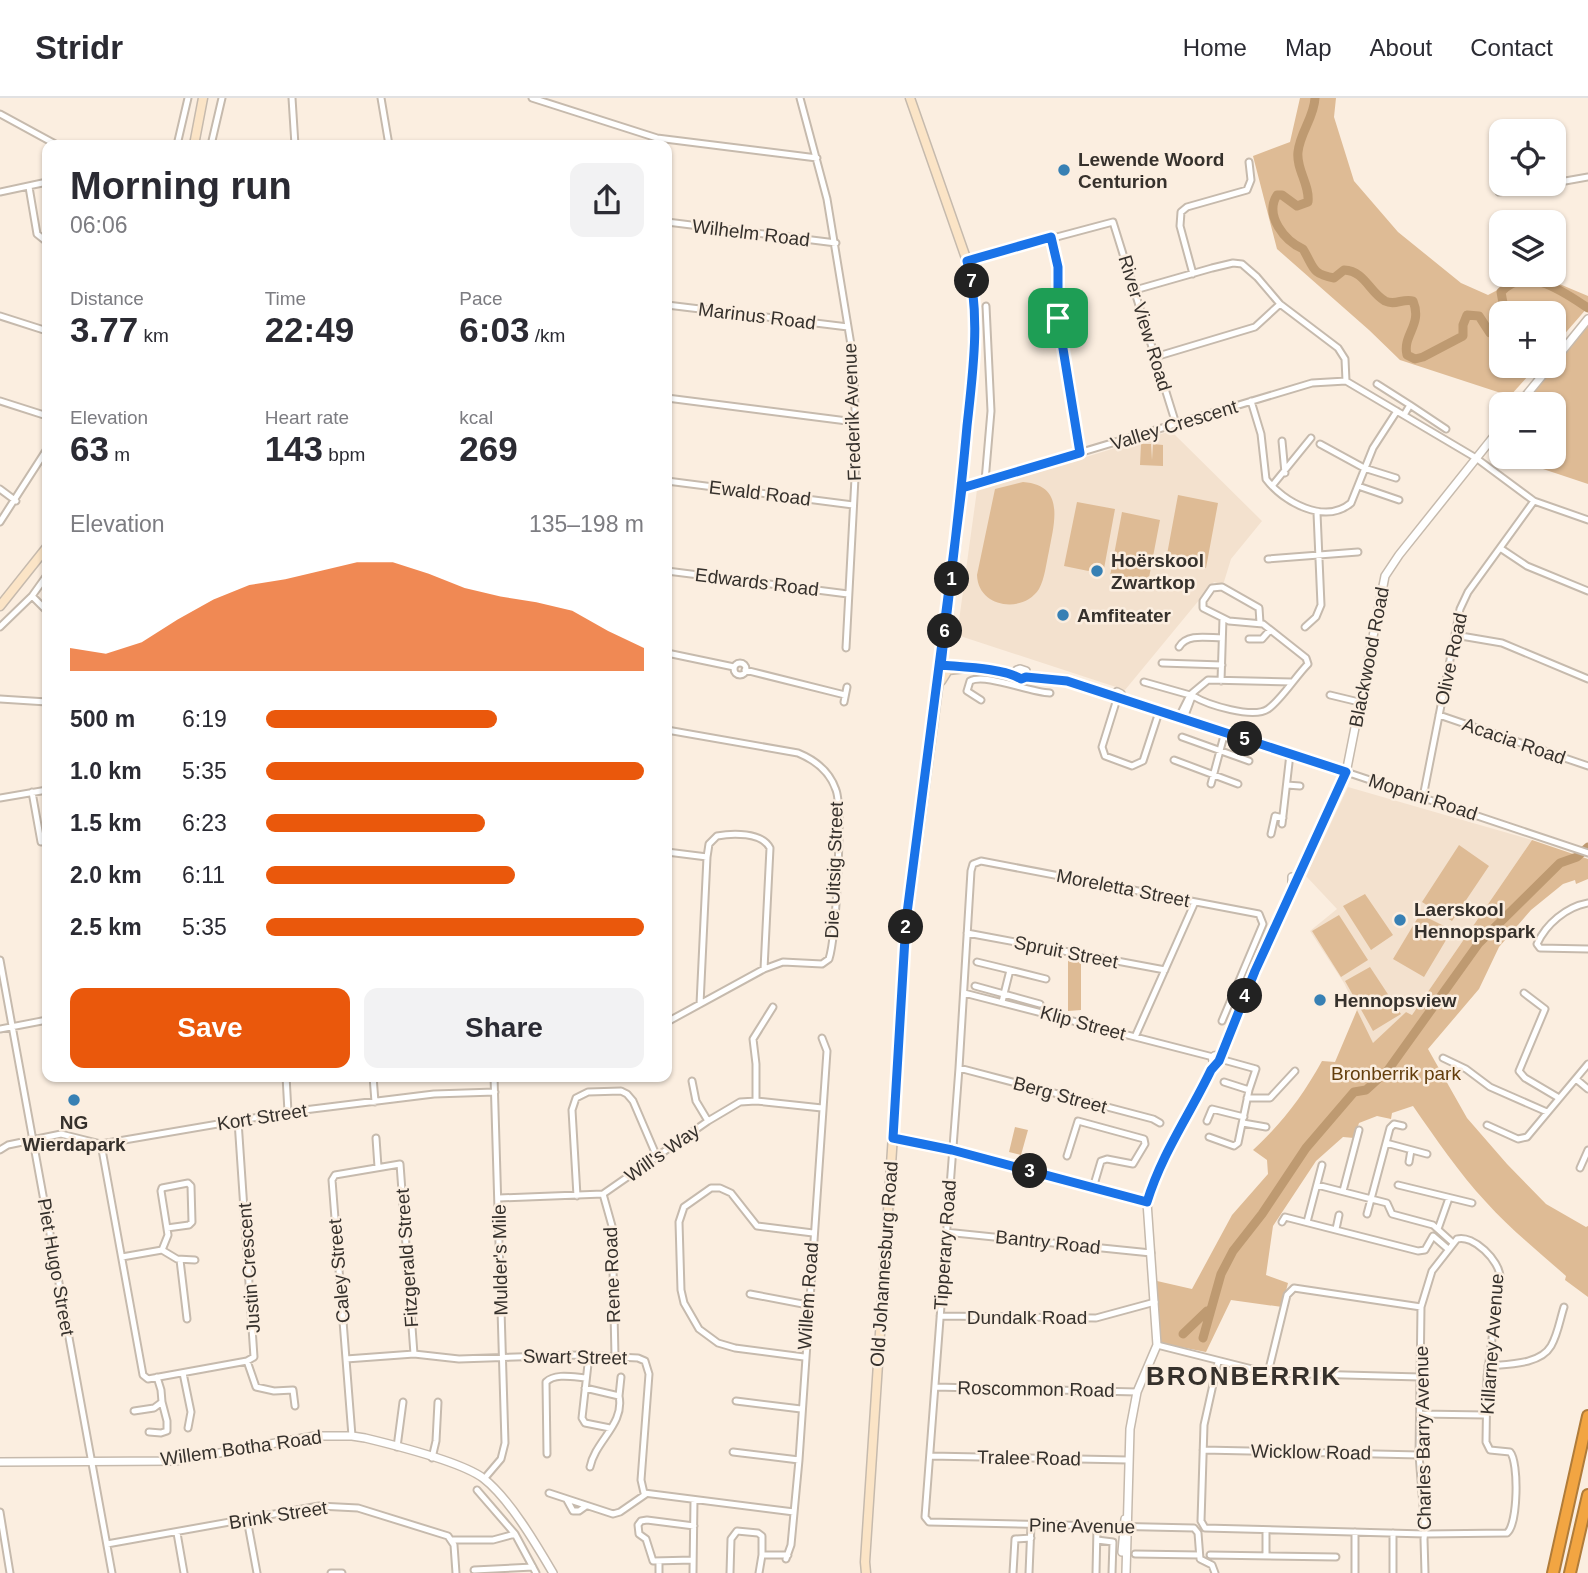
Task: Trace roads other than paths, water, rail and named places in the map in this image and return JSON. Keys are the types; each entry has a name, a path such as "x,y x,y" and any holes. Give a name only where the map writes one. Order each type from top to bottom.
{"highway":[{"path":"1553,1573 1588,1416"},
{"path":"1570,1573 1588,1495"}],"main road":[{"path":"195,140 203,98"},
{"name":"Old Johannesburg Road","path":"864,1573 906,921 962,488 974,329 974,292 967,261 910,98"},
{"path":"0,606 42,553"},
{"path":"937,691 946,671 966,668"}],"street":[{"path":"178,140 188,98"},
{"path":"212,140 222,98"},
{"path":"292,98 295,140"},
{"path":"381,98 388,140"},
{"path":"531,98 657,138 817,158"},
{"name":"Frederik Avenue","path":"800,98 836,243 854,363 856,459 846,648"},
{"path":"0,114 48,140"},
{"path":"1193,274 1180,226 1181,212 1187,207 1247,190 1251,180 1249,162"},
{"path":"1566,181 1588,177"},
{"path":"0,192 42,184"},
{"path":"29,187 37,234 42,238"},
{"name":"River View Road","path":"1051,237 1113,222 1175,424"},
{"name":"Wilhelm Road","path":"672,223 836,243"},
{"path":"967,261 1051,237 1058,267 1059,325 1080,453"},
{"path":"1136,290 1228,265 1242,264 1280,304 1341,351 1345,359 1346,381 1476,458 1534,501 1588,520"},
{"path":"1155,358 1252,328 1280,304"},
{"name":"Marinus Road","path":"672,306 848,327"},
{"path":"985,481 991,411 986,306"},
{"path":"0,316 42,329"},
{"path":"1566,346 1587,320"},
{"path":"1529,392 1540,378"},
{"name":"Valley Crescent","path":"962,488 1312,383 1346,381"},
{"path":"1377,384 1447,429"},
{"path":"672,399 855,422"},
{"path":"0,401 42,414"},
{"path":"1251,401 1261,434 1266,479 1301,507 1317,513 1347,506 1353,500 1373,447 1397,411"},
{"path":"1404,415 1410,405"},
{"path":"1272,486 1311,438"},
{"path":"1282,441 1285,473"},
{"name":"Blackwood Road","path":"1147,1202 1161,1162 1217,1060 1294,880 1344,772 1385,576 1489,442"},
{"path":"1320,444 1364,468 1396,478"},
{"path":"0,523 42,457"},
{"name":"Ewald Road","path":"672,482 853,505"},
{"path":"1358,486 1399,500"},
{"path":"0,489 16,501"},
{"name":"Olive Road","path":"1423,797 1463,602 1534,501"},
{"path":"1305,627 1316,617 1321,605 1317,513"},
{"path":"1500,548 1527,566 1588,591"},
{"path":"1268,559 1358,552"},
{"name":"Edwards Road","path":"672,572 848,594"},
{"path":"0,627 32,596 42,582"},
{"path":"1144,682 1237,711 1268,709 1308,662 1302,654 1260,623 1229,621 1203,608 1205,597 1215,587 1222,587 1259,608 1260,623"},
{"path":"32,596 42,606"},
{"path":"1221,681 1223,618"},
{"path":"1249,639 1262,639 1270,629"},
{"path":"1455,635 1502,643 1588,679"},
{"path":"1180,647 1188,638 1222,638"},
{"path":"672,654 734,667 734,672 739,675 746,670 845,695"},
{"name":"Mopani Road","path":"941,663 1067,681 1588,853"},
{"name":"Mopani Road","path":"941,663 1021,675"},
{"path":"1162,663 1206,670 1222,665"},
{"path":"1180,717 1192,695 1205,682 1206,670"},
{"path":"1018,688 1021,675"},
{"path":"981,700 967,691 972,679 998,681 1018,688 1050,693"},
{"path":"1205,682 1292,682"},
{"path":"844,702 847,687"},
{"path":"1330,695 1359,702"},
{"path":"1118,696 1102,750 1105,756 1132,766 1143,761 1159,712"},
{"name":"Mopani Road","path":"1118,696 1180,717"},
{"path":"0,699 42,702"},
{"name":"Acacia Road","path":"1439,715 1588,766"},
{"name":"Die Uitsig Street","path":"672,731 798,752 826,772 837,792 837,869 831,957 822,964 786,961 764,969 672,1019"},
{"path":"1212,784 1225,732"},
{"path":"1182,737 1250,761"},
{"path":"1270,834 1275,816 1282,821 1290,754"},
{"path":"1174,760 1237,784"},
{"path":"1287,785 1300,786"},
{"path":"0,798 42,791"},
{"path":"32,792 41,842"},
{"path":"700,1004 707,857 709,844 713,838 721,835 753,836 767,843 770,853 764,969"},
{"path":"672,853 707,857"},
{"name":"Moreletta Street","path":"981,861 1259,914 1263,920 1222,1021"},
{"name":"Tipperary Road","path":"925,1510 959,1068 971,868 981,861"},
{"path":"1135,1037 1195,902"},
{"path":"1588,903 1574,906 1555,920 1537,944 1540,948 1588,949"},
{"name":"Spruit Street","path":"967,933 1165,970"},
{"name":"Piet Hugo Street","path":"0,960 112,1573"},
{"path":"977,962 1046,979"},
{"path":"1002,1002 1010,970"},
{"path":"975,986 1040,1004"},
{"name":"Klip Street","path":"964,993 1256,1069 1249,1090"},
{"path":"1524,993 1545,1009 1519,1071 1525,1078 1559,1098"},
{"path":"756,1101 753,1041 773,1007"},
{"path":"0,1029 42,1021"},
{"name":"Willem Road","path":"762,1555 787,1557 794,1512 827,1051 822,1038"},
{"path":"1443,1058 1468,1071 1486,1085 1547,1112"},
{"path":"1487,1125 1518,1139 1527,1137 1588,1063"},
{"name":"Berg Street","path":"959,1068 1160,1123"},
{"path":"1247,1098 1270,1098 1296,1071"},
{"path":"1576,1079 1588,1089"},
{"path":"692,1081 696,1101 708,1121"},
{"path":"286,1082 288,1112"},
{"path":"373,1082 375,1102"},
{"name":"Mulder's Mile","path":"484,1479 497,1465 504,1449 494,1082"},
{"path":"1209,1138 1236,1146 1243,1120 1249,1090 1224,1082"},
{"path":"577,1196 572,1110 573,1101 587,1091 621,1091 627,1094 633,1101 657,1157"},
{"name":"Kort Street","path":"0,1150 8,1145 64,1134 100,1144 288,1112 434,1094 495,1092"},
{"name":"Will's Way","path":"499,1198 603,1194 734,1104 756,1101 822,1108"},
{"path":"1207,1121 1212,1109 1266,1127"},
{"name":"Justin Crescent","path":"157,1377 247,1362 254,1357 238,1121"},
{"path":"1067,1156 1078,1121 1144,1139 1145,1144 1133,1164 1107,1159 1101,1161 1093,1188"},
{"path":"1367,1214 1391,1126 1403,1126"},
{"path":"1343,1191 1359,1130"},
{"path":"376,1138 378,1167"},
{"path":"893,1138 952,1150 1147,1202 1157,1345 1137,1392 1130,1429 1127,1515 1119,1571"},
{"path":"1386,1143 1427,1154"},
{"path":"100,1144 142,1375 146,1379 157,1377 162,1390 167,1431 149,1432"},
{"path":"1409,1162 1411,1150"},
{"path":"1580,1168 1588,1150"},
{"name":"Caley Street","path":"352,1436 332,1179 337,1174 400,1163"},
{"name":"Fitzgerald Street","path":"400,1163 414,1354"},
{"path":"1310,1220 1322,1165"},
{"path":"162,1250 168,1240 162,1188 188,1183 191,1186 192,1222 189,1225 167,1228"},
{"path":"1317,1185 1387,1203 1392,1214 1453,1243"},
{"path":"1398,1185 1472,1203"},
{"path":"804,1357 727,1346 699,1329 687,1311 682,1296 680,1215 688,1202 716,1187 730,1193 757,1226 813,1233"},
{"name":"Rene Road","path":"603,1194 612,1226 615,1356"},
{"path":"1429,1256 1427,1248 1449,1198"},
{"path":"1338,1229 1339,1215"},
{"path":"1282,1222 1285,1217 1310,1220 1319,1228 1365,1235 1413,1250 1423,1251 1427,1248"},
{"name":"Bantry Road","path":"945,1232 1151,1253"},
{"path":"1435,1233 1448,1249"},
{"path":"1365,1235 1366,1245"},
{"name":"Charles Barry Avenue","path":"1424,1573 1425,1534 1419,1455 1421,1307 1432,1271 1458,1238 1466,1238"},
{"name":"Killarney Avenue","path":"1425,1534 1500,1535 1511,1529 1514,1520 1515,1462 1510,1452 1493,1451 1487,1447 1485,1415 1500,1270 1494,1260 1466,1238"},
{"path":"122,1257 162,1250 180,1260 195,1259"},
{"path":"180,1260 187,1319"},
{"path":"1268,1373 1286,1297 1292,1289 1301,1287 1421,1307"},
{"path":"750,1294 808,1305"},
{"name":"Dundalk Road","path":"940,1316 1096,1318 1155,1303"},
{"path":"1488,1367 1531,1360 1543,1355 1552,1344 1564,1307"},
{"path":"1157,1345 1268,1373 1420,1377"},
{"name":"Swart Street","path":"346,1359 414,1354 459,1359 589,1355 641,1359 648,1368 641,1480 646,1493"},
{"path":"589,1355 581,1410 583,1421 610,1428"},
{"path":"247,1362 256,1387 274,1391 293,1390 295,1406"},
{"path":"1218,1362 1204,1425 1201,1521 1204,1526 1209,1529 1425,1534"},
{"path":"183,1373 191,1412 188,1428"},
{"path":"547,1454 545,1382 556,1377 586,1378"},
{"path":"590,1467 617,1420 621,1377"},
{"name":"Roscommon Road","path":"935,1387 1137,1392"},
{"path":"584,1388 619,1396"},
{"path":"736,1401 801,1409"},
{"path":"134,1410 154,1408 162,1402"},
{"path":"397,1447 403,1402"},
{"path":"432,1458 436,1441 438,1402"},
{"path":"1420,1414 1485,1415"},
{"name":"Willem Botha Road","path":"0,1462 177,1461 301,1438 352,1436 456,1465 484,1479 520,1520 553,1573"},
{"name":"Wicklow Road","path":"1203,1450 1419,1455"},
{"path":"733,1452 799,1460"},
{"name":"Tralee Road","path":"930,1456 1128,1460"},
{"path":"477,1490 515,1534 536,1573"},
{"path":"549,1493 567,1500 573,1511 579,1511 586,1506 617,1513 646,1493 794,1512"},
{"path":"693,1573 694,1500"},
{"name":"Brink Street","path":"107,1544 319,1506 344,1506 452,1539 493,1539 515,1534"},
{"name":"Pine Avenue","path":"925,1510 925,1517 929,1522 1194,1528 1198,1533 1199,1555 1202,1561 1212,1565 1215,1573"},
{"path":"0,1512 10,1573"},
{"path":"247,1519 257,1573"},
{"path":"693,1560 659,1561 650,1558 646,1539 639,1534 639,1523 647,1520 694,1526"},
{"path":"1031,1525 1031,1538 1029,1570 1013,1570 1015,1539 1031,1538"},
{"path":"1097,1527 1096,1570 1119,1571"},
{"path":"1266,1530 1266,1556"},
{"path":"730,1573 731,1539 734,1532 746,1531 760,1534 763,1539 759,1573"},
{"path":"1355,1532 1355,1573"},
{"path":"177,1533 184,1573"},
{"path":"1393,1533 1393,1573"},
{"path":"452,1539 456,1573"},
{"path":"1097,1540 1112,1540 1119,1571"},
{"path":"1014,1552 1030,1552"},
{"path":"1097,1553 1114,1554"},
{"path":"1135,1554 1199,1555"},
{"path":"1210,1555 1336,1558"},
{"path":"659,1561 659,1573"},
{"path":"474,1570 533,1566"},
{"path":"331,1573 342,1573"}],"waterway":[{"path":"1315,98 1298,152 1308,202 1297,206 1282,195 1277,195 1273,211 1283,234 1303,249 1317,272 1334,278 1344,270 1351,271 1385,301 1413,301 1416,317 1406,348 1407,355 1415,359 1463,336 1467,315 1479,316 1489,331"},
{"path":"1503,301 1501,292 1522,280 1557,289 1588,308"},
{"path":"1203,1338 1221,1274 1233,1251 1262,1214 1306,1148 1354,1092 1366,1090 1388,1070 1479,943 1560,863 1577,857 1588,847"},
{"path":"1183,1334 1207,1311"}],"place":[{"name":"Lewende Woord Centurion","path":"1064,170"},
{"name":"Hoërskool Zwartkop","path":"1097,571"},
{"name":"Amfiteater","path":"1063,615"},
{"name":"Laerskool Hennopspark","path":"1400,920"},
{"name":"Hennopsview","path":"1320,1000"},
{"name":"NG Wierdapark","path":"74,1100"}],"district":[{"name":"BRONBERRIK","path":"1244,1376"}],"park label":[{"name":"Bronberrik park","path":"1396,1073"}]}
